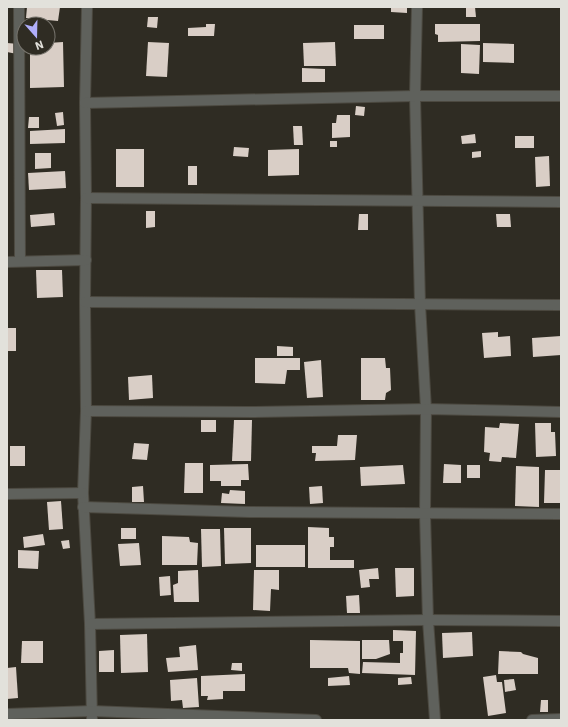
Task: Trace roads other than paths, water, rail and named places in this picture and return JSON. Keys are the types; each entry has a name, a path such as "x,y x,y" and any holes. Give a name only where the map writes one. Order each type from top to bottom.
{"street":[{"path":"19,7 20,262"},
{"path":"87,7 85,103 86,411 83,507 90,624 92,715"},
{"path":"417,7 415,96 420,304 426,409 425,514 428,620 435,720"},
{"path":"85,103 415,96 561,96"},
{"path":"86,198 561,202"},
{"path":"7,262 86,260"},
{"path":"85,302 561,305"},
{"path":"86,411 250,412 426,409 561,412"},
{"path":"7,494 83,493"},
{"path":"83,507 249,512 561,514"},
{"path":"90,624 428,620 561,621"},
{"path":"7,714 316,720"},
{"path":"532,720 561,719"}]}
